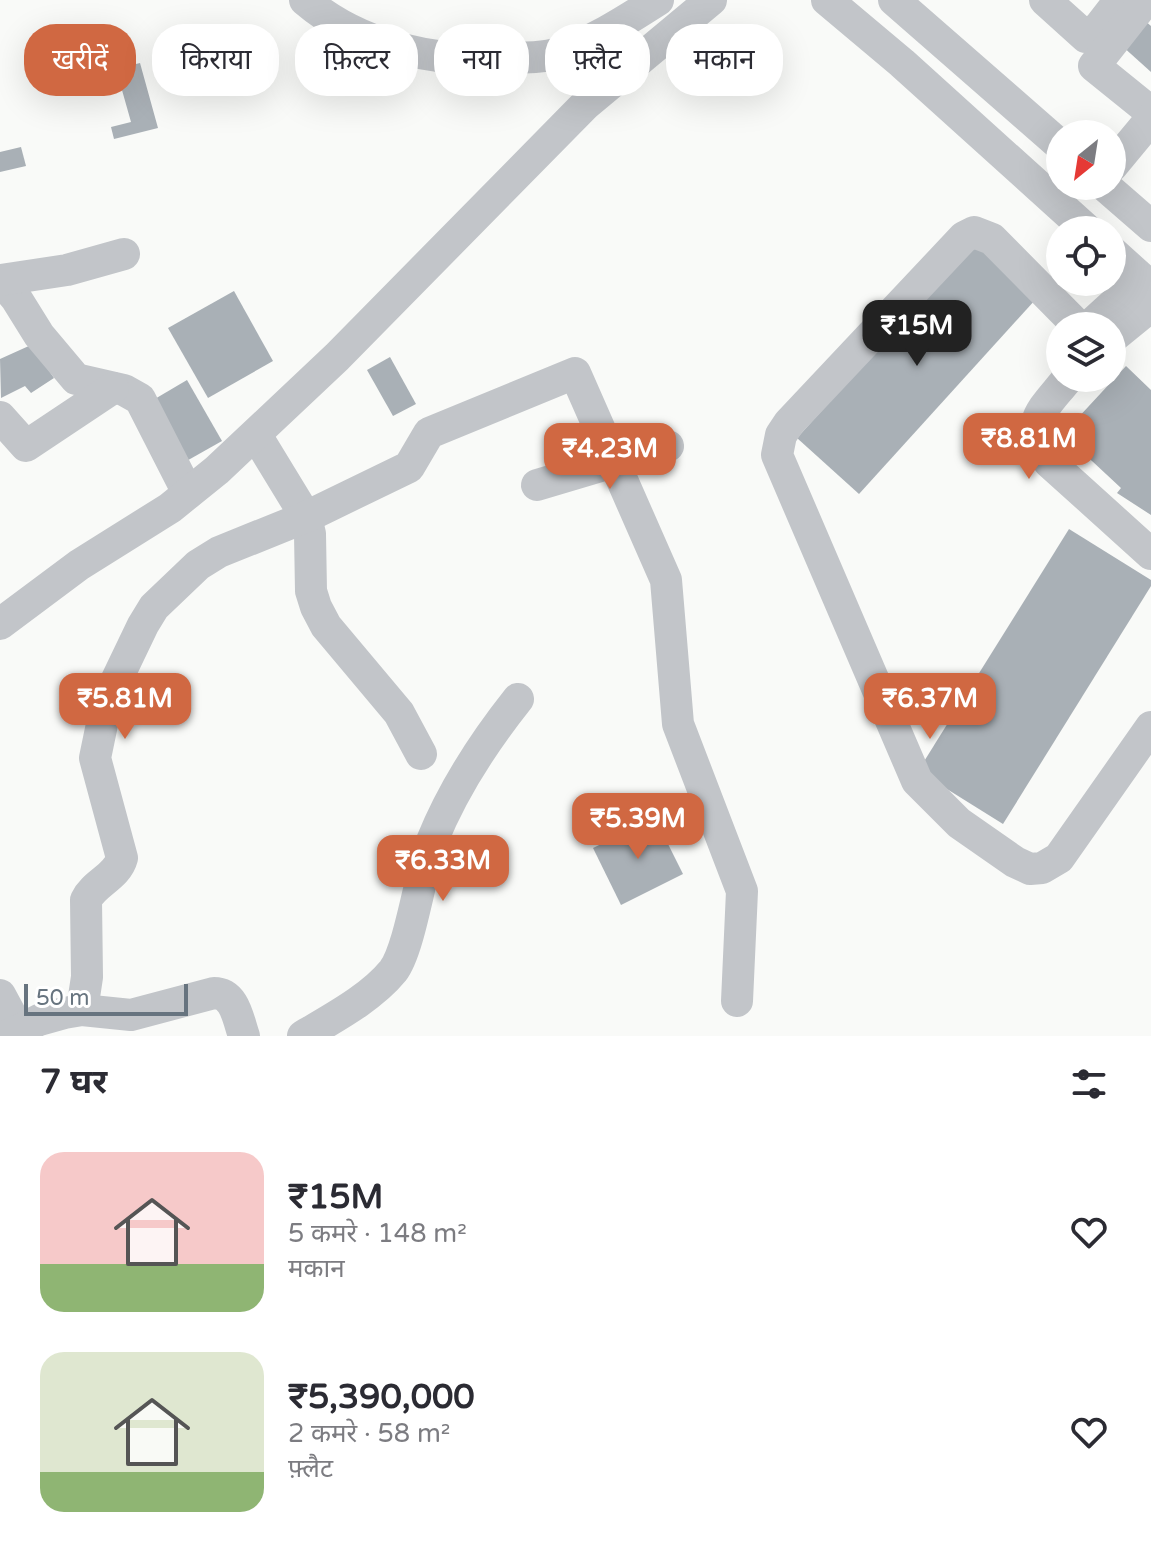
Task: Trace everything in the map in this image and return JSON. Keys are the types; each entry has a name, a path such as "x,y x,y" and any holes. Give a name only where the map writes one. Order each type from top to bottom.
{"street":[{"path":"305,0 360,36 423,55 483,61 551,55 590,41 643,4"},
{"path":"0,624 79,565 188,493 256,435 585,105 711,0"},
{"path":"827,0 902,63 1071,216"},
{"path":"894,0 1046,133"},
{"path":"1045,0 1086,37 1099,27 1120,0"},
{"path":"1146,0 1094,66 1151,112"},
{"path":"1126,149 1151,119"},
{"path":"1121,200 1151,226"},
{"path":"1064,312 992,239 974,232 964,237 789,423 781,435 777,455 917,781 959,823 1015,862 1030,869 1042,868 1059,858 1151,727"},
{"path":"124,254 67,270 1,280 70,373 82,382 113,388 140,399 188,493"},
{"path":"1126,267 1148,291"},
{"path":"1111,312 1148,291"},
{"path":"1126,320 1148,291"},
{"path":"82,1010 87,977 86,900 90,891 117,870 122,858 95,758 100,723 123,664 154,607 198,565 231,546 306,517 409,467 429,433 575,373 666,580 678,724 742,891 737,1001"},
{"path":"0,417 26,446 113,388"},
{"path":"1057,392 1038,416 1033,429 1036,444 1049,462 1151,554"},
{"path":"256,435 306,517 310,534 311,591 316,607 326,626 399,713 421,754"},
{"path":"537,485 668,446"},
{"path":"303,1036 344,1010 394,969 403,952 423,870 444,815 486,740 518,699"},
{"path":"0,995 13,1033 39,1020 82,1010 131,1015 222,993 230,999 244,1036"}],"building":[{"path":"1144,20 1151,26 1151,72 1121,45"},
{"path":"140,63 158,128 114,139 111,127 131,122 124,96 136,96 136,64"},
{"path":"21,147 26,166 0,172 0,152"},
{"path":"974,242 1036,299 859,494 797,438"},
{"path":"234,291 273,361 208,398 168,328"},
{"path":"31,345 54,378 31,393 25,386 1,398 0,359"},
{"path":"390,357 416,404 393,416 367,370"},
{"path":"1126,366 1151,390 1151,515 1117,493 1121,488 1063,434 1102,392 1126,392"},
{"path":"187,380 222,441 183,463 148,403"},
{"path":"1069,529 1151,580 1151,586 1003,824 918,771"},
{"path":"655,818 683,874 621,905 593,848"}]}
